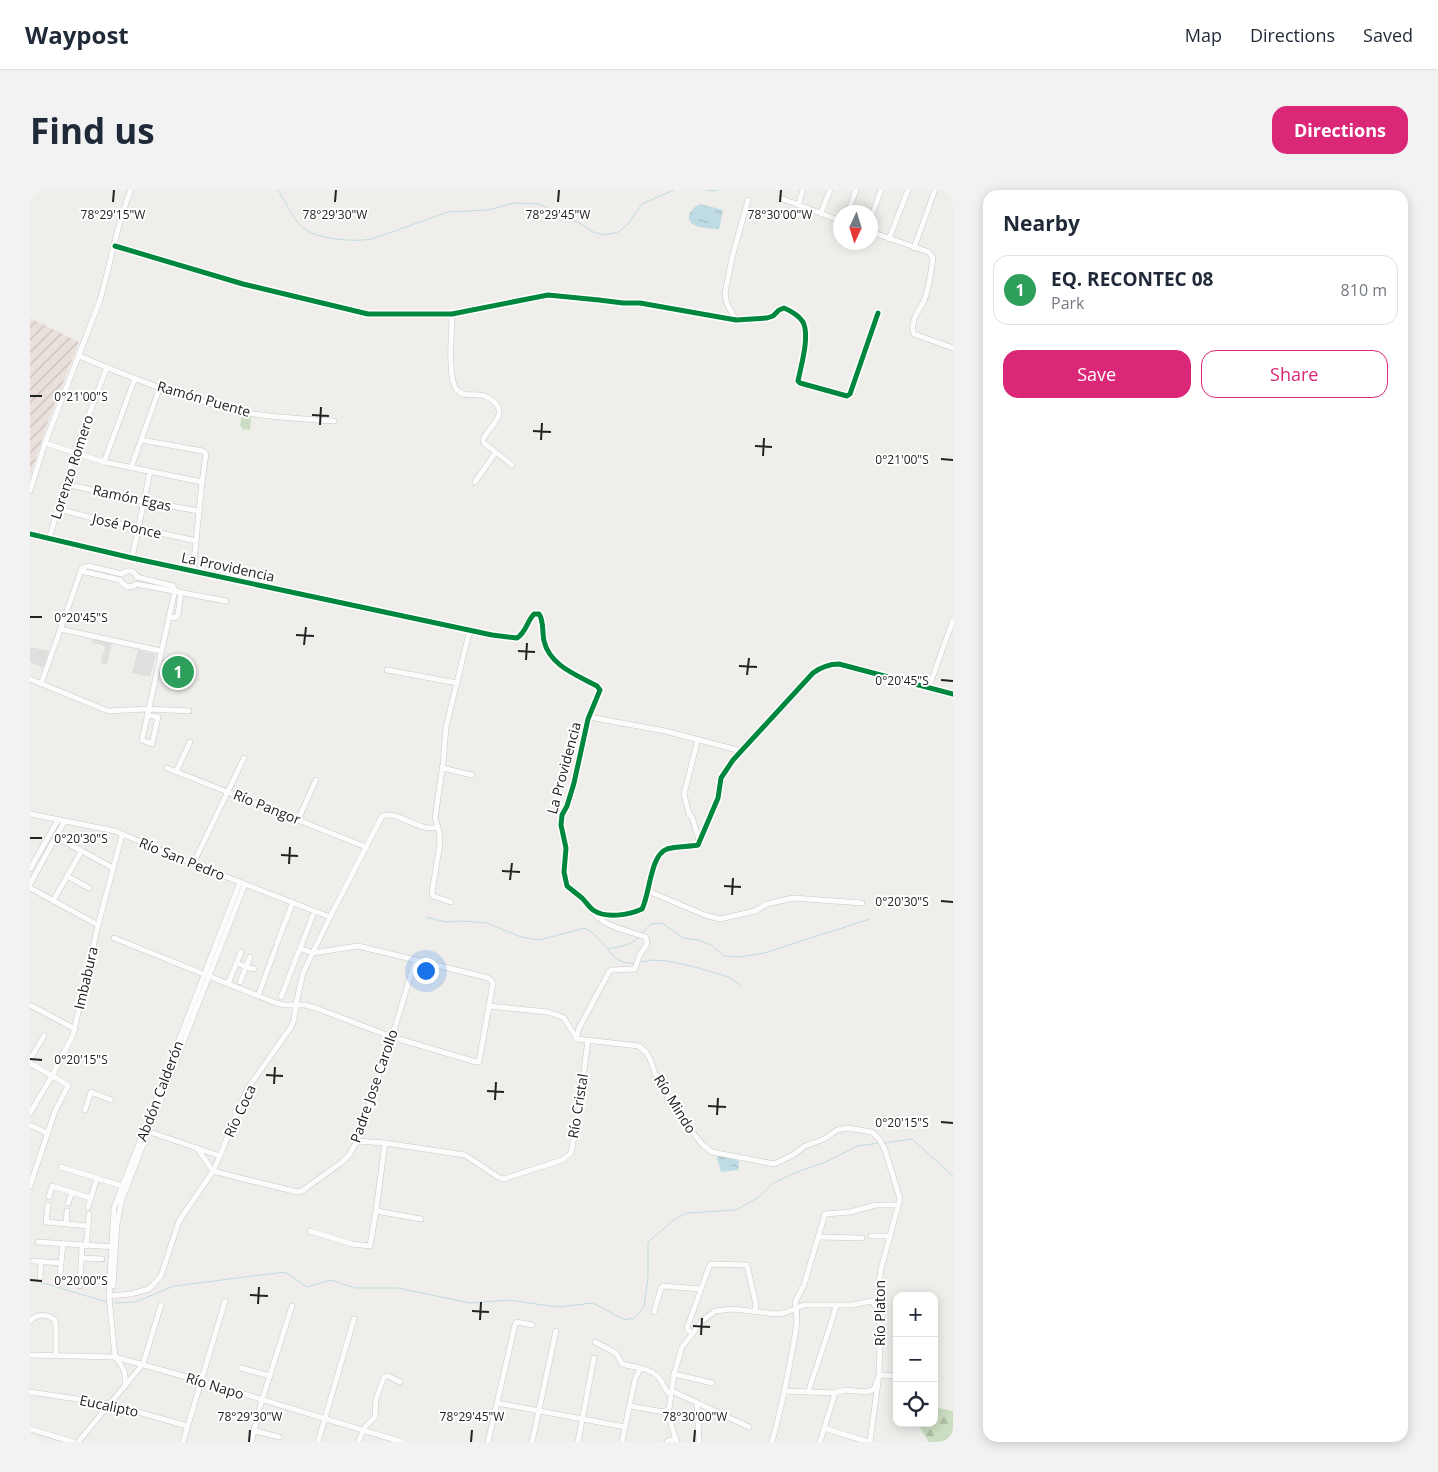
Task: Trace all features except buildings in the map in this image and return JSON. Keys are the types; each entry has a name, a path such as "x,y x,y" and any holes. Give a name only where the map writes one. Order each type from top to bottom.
{"street":[{"path":"30,491 45,443 100,300 121,216 131,190"},
{"path":"798,204 804,190"},
{"path":"821,213 830,190"},
{"path":"851,205 856,190"},
{"path":"875,205 881,190"},
{"path":"889,239 908,190"},
{"path":"914,248 935,190"},
{"path":"783,199 833,217"},
{"path":"736,320 725,293 732,258 748,200"},
{"path":"878,235 929,252 933,258 925,297 912,325 912,331 914,334 953,348"},
{"path":"115,246 243,284 368,314 452,314 548,295 640,303 736,320 767,318 784,308 793,312 802,322 806,334 798,381 800,384 848,396 878,313"},
{"path":"452,314 452,380 456,390 462,394 485,396 497,405 499,410 497,418 483,440 512,465"},
{"name":"Ramón Puente","path":"79,356 160,387 217,405 253,414 334,422"},
{"name":"Lorenzo Romero","path":"49,539 74,454 108,367"},
{"path":"104,462 135,378"},
{"path":"131,468 160,387"},
{"path":"141,440 203,451 206,454 194,571"},
{"path":"45,443 74,454 104,462 202,482"},
{"path":"475,482 496,452"},
{"path":"132,558 150,472"},
{"name":"Ramón Egas","path":"65,484 199,511"},
{"name":"José Ponce","path":"58,509 196,541"},
{"name":"La Providencia","path":"30,534 132,558 492,635 517,638 523,633 534,614 539,614 542,619 542,635 545,647 556,663 600,688 600,693 589,717 574,783 567,806 562,815 561,825 566,848 564,872 566,886 598,912 616,915 637,911 644,907 655,863 660,853 666,849 700,843"},
{"path":"41,684 82,568 88,566 122,574 131,571 137,577 174,586 178,591"},
{"path":"81,570 120,580 127,587 136,584 226,601"},
{"path":"120,580 122,574"},
{"path":"136,584 137,577"},
{"path":"148,712 158,717 154,743 152,744 142,741 148,712 161,652 169,617 178,591"},
{"path":"929,687 953,620"},
{"path":"60,629 161,652"},
{"path":"451,902 433,896 432,893 440,843 435,818 447,719 470,629"},
{"path":"700,843 718,798 721,778 733,760 820,668 839,664 953,694"},
{"path":"387,670 456,683"},
{"path":"30,680 108,711 189,711"},
{"path":"589,717 666,731 741,751"},
{"path":"698,739 684,794 700,843"},
{"path":"176,772 190,742"},
{"path":"732,749 733,760"},
{"path":"193,864 244,758"},
{"name":"Río Pangor","path":"168,768 366,847"},
{"path":"442,768 472,774"},
{"path":"298,820 316,780"},
{"name":"Río San Pedro","path":"30,814 115,831 193,864 330,917"},
{"name":"Río Coca","path":"111,1296 131,1294 149,1289 161,1276 179,1221 213,1170 248,1088 291,1028 303,973 330,917 384,815 428,829 437,827"},
{"path":"30,884 56,837 61,821"},
{"path":"30,869 61,821"},
{"name":"Imbabura","path":"30,1113 71,1041 75,1029 98,925 122,835"},
{"path":"56,837 113,868"},
{"path":"53,901 81,852"},
{"path":"67,876 89,888"},
{"name":"Abdón Calderón","path":"113,1247 122,1199 146,1131 242,883"},
{"path":"30,888 98,925"},
{"path":"648,891 708,916 720,919 755,911 767,904 793,898 862,903"},
{"path":"258,996 293,902"},
{"path":"576,1038 580,1026 608,972 611,970 635,968 639,956 647,944 646,937 622,930 596,916 591,908"},
{"path":"281,997 313,915"},
{"path":"114,938 284,1005 296,1004 316,1008 392,1037 479,1062 490,1006 493,983 490,979 485,976 358,946 312,953 300,948"},
{"path":"228,984 241,952"},
{"path":"240,982 250,957"},
{"name":"Padre Jose Carollo","path":"213,1170 300,1192 349,1155 357,1141 415,961"},
{"path":"237,963 254,969"},
{"path":"30,1005 75,1029"},
{"path":"490,1006 548,1012 562,1017 576,1038"},
{"path":"30,1059 44,1036"},
{"name":"Río Mindo","path":"576,1038 639,1046 643,1049 650,1059 658,1082 692,1132 703,1145 715,1153 774,1164 793,1155 805,1146 824,1140 837,1130 847,1128 872,1132"},
{"name":"Río Cristal","path":"357,1141 465,1154 498,1177 504,1179 565,1158 571,1153 588,1041"},
{"path":"30,1063 68,1086 55,1111 31,1182"},
{"path":"86,1110 91,1092 111,1100"},
{"path":"30,1125 47,1133"},
{"path":"146,1131 220,1156"},
{"name":"Abdón Calderón","path":"124,1386 123,1368 115,1357 111,1306 114,1208 146,1131"},
{"name":"Río Platon","path":"869,1442 879,1376 878,1292 881,1269 900,1199 885,1150 880,1140 872,1132"},
{"path":"310,1231 352,1244 370,1246 384,1143"},
{"path":"197,1148 213,1170"},
{"path":"61,1167 122,1186"},
{"path":"88,1207 97,1178"},
{"path":"49,1197 52,1186 91,1198"},
{"path":"68,1203 72,1192"},
{"path":"48,1205 46,1222 88,1226"},
{"path":"772,1442 785,1391 797,1322 795,1302 804,1285 825,1214 850,1212 876,1205 898,1205"},
{"path":"66,1223 67,1211"},
{"path":"376,1212 421,1219"},
{"path":"80,1286 81,1258 90,1214"},
{"path":"871,1236 890,1236"},
{"path":"819,1237 862,1238"},
{"path":"38,1242 113,1247"},
{"path":"59,1284 63,1244"},
{"path":"81,1258 102,1259"},
{"path":"33,1261 61,1264"},
{"path":"40,1278 41,1262"},
{"path":"693,1334 687,1328 700,1289 712,1264 748,1265 756,1305 755,1311"},
{"path":"654,1312 662,1286 700,1289"},
{"path":"667,1442 670,1440 676,1441 667,1411 670,1408 674,1374 682,1347 702,1321 715,1311 732,1308 776,1314 812,1305 852,1305 872,1301 878,1292"},
{"path":"183,1442 225,1301"},
{"path":"872,1301 879,1313"},
{"path":"78,1442 143,1364 161,1305"},
{"path":"251,1442 262,1400 292,1306"},
{"path":"809,1392 810,1383 836,1306"},
{"path":"30,1322 36,1316 43,1315 54,1319 56,1324 56,1356"},
{"path":"318,1442 354,1319"},
{"path":"488,1442 515,1324 517,1322 532,1325"},
{"path":"532,1442 556,1331"},
{"path":"595,1342 615,1351 622,1364 650,1372 658,1377 667,1391 749,1427"},
{"name":"Río Napo","path":"30,1355 115,1357 402,1442"},
{"path":"578,1442 594,1358"},
{"path":"632,1367 635,1379"},
{"path":"241,1368 270,1376"},
{"path":"622,1442 635,1379 640,1369"},
{"path":"674,1374 712,1384"},
{"path":"358,1442 364,1430 375,1417 376,1399 384,1377 388,1376 400,1382"},
{"path":"785,1391 835,1393 846,1390 871,1392 879,1376 893,1376"},
{"name":"Eucalipto","path":"30,1392 110,1404 187,1426"},
{"path":"820,1442 835,1393"},
{"path":"497,1403 625,1427"},
{"path":"697,1403 699,1442"},
{"path":"630,1406 667,1411"},
{"path":"824,1428 869,1442"},
{"path":"30,1430 73,1442"},
{"path":"255,1430 279,1437"}],"shaded area":[{"path":"30,318 79,342 47,424 30,477"},
{"path":"93,638 112,643 107,665 101,663 105,646 92,643"},
{"path":"30,647 49,651 43,668 30,662"},
{"path":"138,650 156,654 150,677 132,673"}],"green space":[{"path":"242,414 251,415 250,430 242,429 240,426"},
{"path":"938,1408 953,1411 953,1442 929,1442 920,1427 938,1427"}],"water":[{"path":"701,204 723,210 719,229 699,227 691,222 689,219 690,213"},
{"path":"720,1155 739,1161 738,1170 721,1172 717,1158"}],"waterway":[{"path":"277,190 295,219 307,231 335,239 355,240 372,239 448,212 488,210 514,203 539,204 581,224 593,232 605,235 618,232 628,224 642,204 674,190"},
{"path":"706,190 718,190"},
{"path":"426,917 446,922 487,923 521,937 539,940 585,928 595,935 608,949 620,947 638,938"},
{"path":"642,933 651,924 662,923 683,938 698,940 711,945 724,956 740,957 764,953 870,919"},
{"path":"608,950 619,960 626,963 634,963"},
{"path":"641,962 653,960 668,961 691,966 729,977 741,986"},
{"path":"884,1143 912,1139 953,1176"},
{"path":"115,1303 136,1302 174,1286 285,1272 307,1287 331,1280 355,1288 398,1288 470,1303 508,1300 558,1307 593,1303 625,1320 634,1318 644,1307 648,1277 648,1242 675,1219 687,1213 736,1210 759,1197 773,1183 826,1162 857,1146 879,1143"},
{"path":"30,1279 107,1302"}],"cycle path":[{"path":"115,246 243,284 368,314 452,314 548,295 640,303 736,320 767,318 784,308 799,318 805,328 804,351 798,381 847,396 850,394 878,313"},
{"path":"30,534 132,558 492,635 517,638 534,614 539,614 544,641 552,657 565,669 597,686 600,690 588,719 574,783 567,806 562,815 561,825 566,848 564,872 567,886 598,913 624,914 642,909 654,867 661,853 671,848 698,845 718,798 721,778 733,760 816,671 826,666 839,664 953,694"}],"place":[{"name":"EQ. RECONTEC 08","path":"178,672"}]}
